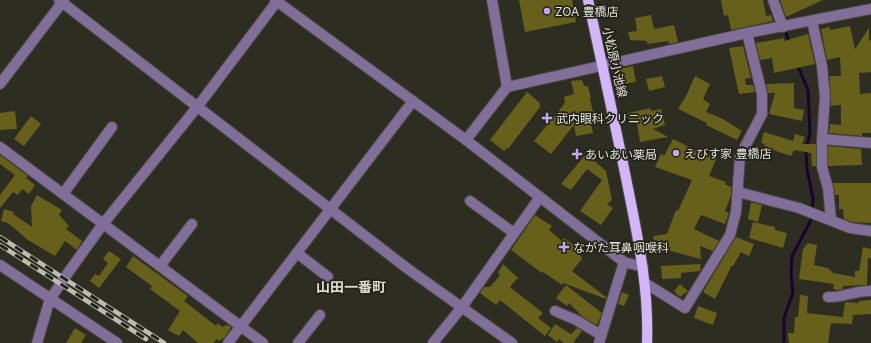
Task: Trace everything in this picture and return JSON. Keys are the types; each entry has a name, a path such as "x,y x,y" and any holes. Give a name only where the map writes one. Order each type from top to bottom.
{"main road":[{"name":"小松原小池線","path":"588,0 643,267 648,326 647,343"}],"street":[{"path":"36,343 50,299 103,224 198,106 277,0 466,140 624,262 643,267"},
{"path":"492,0 507,86"},
{"path":"773,0 783,27"},
{"path":"0,84 62,1 408,269 512,343"},
{"path":"466,140 507,86 747,34 871,10"},
{"path":"812,21 822,66 825,97 822,138 822,167 828,188 830,220"},
{"path":"645,283 685,308 730,235 736,212 740,156 762,114 762,94 747,34"},
{"path":"228,343 413,101"},
{"path":"63,194 112,127"},
{"path":"822,138 871,143"},
{"path":"0,147 263,343"},
{"path":"738,192 811,213 850,228 871,231"},
{"path":"433,343 462,308 540,197"},
{"path":"470,201 514,233"},
{"path":"160,266 192,224"},
{"path":"297,253 328,277"},
{"path":"555,311 576,320 600,339 624,262"},
{"path":"0,265 117,343"},
{"path":"828,297 838,298 863,290 871,291"},
{"path":"298,343 320,315"}],"building":[{"name":"ZOA 豊橋店","path":"519,0 572,0 576,22 525,32"},
{"path":"721,0 763,0 766,16 771,15 773,21 731,30 728,15 724,16"},
{"path":"780,0 823,0 786,17"},
{"path":"651,15 654,29 674,25 678,42 669,44 668,41 647,44 647,41 630,40 628,32 637,31 635,18"},
{"path":"850,26 855,49 869,28 869,40 871,41 871,72 859,73 860,94 871,93 871,133 862,133 862,136 829,133 830,124 841,125 841,105 831,106 830,84 830,76 841,76 840,57 827,60 821,29 830,27 830,30"},
{"path":"808,34 815,64 774,73 772,58 760,60 756,43 784,38 784,41"},
{"path":"743,46 751,78 745,79 746,85 753,85 755,92 739,94 729,48"},
{"path":"633,66 636,82 623,84 620,69"},
{"path":"662,76 665,87 649,91 646,79"},
{"path":"695,76 710,84 703,99 710,104 706,112 723,119 742,131 737,140 678,109"},
{"path":"582,80 584,86 588,86 591,98 593,112 589,113 593,133 576,136 574,125 551,154 534,141 565,103 564,97 574,94 571,81"},
{"path":"794,83 794,108 804,110 802,121 769,114 775,93 768,93 766,84"},
{"path":"527,92 540,103 540,107 508,149 507,148 504,151 490,140"},
{"path":"651,108 651,111 661,109 665,125 653,129 668,137 640,142 637,123 630,124 628,113"},
{"path":"15,111 17,129 0,130 0,113"},
{"path":"31,116 41,124 24,146 14,139"},
{"path":"764,132 793,141 795,134 805,137 802,144 816,144 816,166 812,166 811,153 794,150 791,156 764,147 765,144 761,143"},
{"path":"673,139 709,157 710,155 717,157 709,176 726,182 725,184 731,187 731,196 725,211 729,213 725,224 701,215 694,229 719,241 713,251 700,246 701,259 667,250 669,244 655,245 653,236 667,234 676,210 678,211 692,180 655,167 661,154 664,156"},
{"path":"828,146 861,149 862,165 828,166"},
{"path":"586,154 606,171 612,200 607,204 613,208 601,225 580,211 602,180 587,169 571,190 561,184"},
{"path":"0,155 28,176 26,178 35,185 29,194 22,189 18,195 13,192 0,208 0,195 15,175 0,164"},
{"path":"833,183 871,183 871,223 852,222 844,219 843,209 839,209 839,195 835,195"},
{"path":"37,195 62,210 59,215 69,226 66,229 82,241 77,250 65,241 55,256 28,240 8,223 1,221 4,209 14,212 13,214 32,227 31,206"},
{"path":"751,202 762,205 758,222 748,219"},
{"path":"535,215 552,226 549,230 562,241 564,238 580,250 579,253 582,259 572,271 606,297 606,299 563,283 562,285 543,272 542,273 511,250"},
{"path":"753,222 775,227 775,230 787,233 783,248 749,238"},
{"path":"736,237 754,244 749,256 741,252 733,266 732,265 715,299 703,292"},
{"path":"808,243 817,245 814,265 828,268 833,273 855,277 855,271 859,271 863,247 871,249 871,259 868,258 867,285 843,286 843,289 838,290 833,289 834,284 799,279 803,249"},
{"path":"109,251 121,259 99,288 90,281 95,274 99,276 108,263 103,259"},
{"path":"133,256 188,296 184,301 216,326 218,323 222,327 227,325 231,327 225,337 219,341 217,339 213,343 198,343 183,330 179,336 168,330 180,311 150,289 152,286 126,267"},
{"path":"503,264 518,278 510,287 543,313 538,318 551,328 545,336 500,300 496,305 480,293 484,287 490,287 500,275 498,273"},
{"path":"701,264 700,271 681,273 681,278 662,279 661,266"},
{"path":"680,284 688,291 680,297 674,291"},
{"path":"566,285 602,313 597,325 583,317 569,303 567,306 556,298"},
{"path":"622,292 629,295 624,306 618,304"},
{"path":"800,295 808,296 807,313 843,317 845,302 859,303 859,301 871,300 871,314 853,315 852,324 831,323 828,343 789,343 788,333 794,333 795,317 798,317"},
{"path":"698,306 717,313 713,325 694,318"},
{"path":"555,324 571,334 577,328 582,331 573,343 564,343 559,339 557,342 548,335"},
{"path":"75,328 86,335 81,343 66,343"}],"waterway":[{"path":"784,28 790,44"},
{"path":"784,343 784,318 793,293 791,273 792,256 811,220 813,199 807,169 806,151 810,133 808,90 797,64"}],"railway":[{"path":"0,237 164,343"},
{"path":"0,245 146,339"}],"place":[{"name":"ZOA 豊橋店","path":"547,11"},
{"name":"武内眼科クリニック","path":"547,118"},
{"name":"えびす家 豊橋店","path":"676,153"},
{"name":"あいあい薬局","path":"577,154"},
{"name":"ながた耳鼻咽喉科","path":"564,247"}],"district":[{"name":"山田一番町","path":"351,286"}]}
